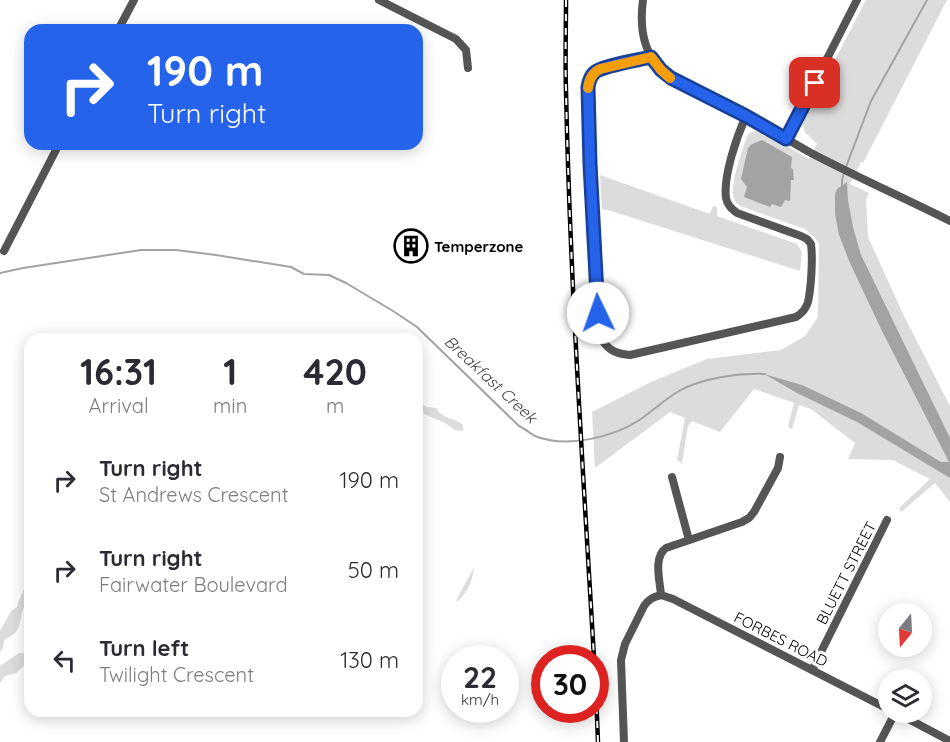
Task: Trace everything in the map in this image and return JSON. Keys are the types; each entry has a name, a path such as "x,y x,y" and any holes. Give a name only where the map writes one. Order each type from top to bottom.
{"street":[{"path":"121,24 134,0"},
{"path":"379,0 456,39 466,50 468,68"},
{"path":"643,0 641,26 651,57 671,78 810,152 950,221"},
{"path":"786,139 857,0"},
{"path":"651,57 600,69 592,74 588,82 599,332 602,341 613,351 630,355 796,317 805,308 808,302 811,244 801,236 737,213 726,199 733,153 746,116"},
{"path":"4,251 56,150"},
{"path":"624,742 622,652 644,606 655,596 661,596 659,561 661,551 749,518 778,468 780,457"},
{"path":"672,477 689,540"},
{"name":"BLUETT STREET","path":"812,670 887,520"},
{"name":"FORBES ROAD","path":"661,596 673,599 878,704"},
{"path":"880,742 890,723"},
{"path":"915,723 950,741"}],"shaded area":[{"path":"866,0 947,0 850,184 869,193 866,200 868,237 904,316 950,406 950,502 935,483 901,512 899,508 930,479 893,460 848,459 855,443 811,409 799,405 792,429 788,427 794,403 754,389 720,432 692,421 688,426 682,463 677,460 685,418 670,412 595,468 592,412 651,382 707,359 781,350 805,336 818,317 819,245 816,239 805,229 740,206 734,199 733,185 748,134 755,131 775,139 809,159 817,144 805,132 802,124"},
{"path":"762,140 792,157 791,168 794,180 791,180 790,201 785,200 781,207 772,204 770,207 744,197 747,187 741,179 748,148"},
{"path":"600,175 710,214 713,206 717,207 717,216 797,244 802,252 800,271 602,209"},
{"path":"847,182 853,227 861,255 950,438 950,478 857,422 764,374 802,385 861,413 941,462 949,462 882,331 839,235 835,214 835,194 837,189"},
{"path":"423,405 436,408 443,415 459,422 463,425 463,431 455,430 423,414"},
{"path":"474,567 467,589 456,601"},
{"path":"24,589 24,606 18,629 4,640 0,652 0,631 11,611 17,607"},
{"path":"19,653 24,653 24,666 16,673 5,676 0,683 0,666"}],"waterway":[{"path":"846,167 871,101 927,0"},
{"path":"842,187 844,173"},
{"name":"Breakfast Creek","path":"0,273 141,250 176,250 291,267 304,274 329,275 417,327 519,426 535,436 548,440 575,441 604,436 641,419 688,386 720,377 765,374"}],"railway":[{"path":"566,0 571,233 593,645"},
{"path":"597,723 598,742"}],"slow traffic":[{"path":"588,88 592,74 600,69 651,57 670,78"}],"place":[{"name":"Temperzone","path":"411,246"}],"route":[{"path":"598,313 589,138 588,82 592,74 600,69 651,57 671,78 786,139 815,83"}]}
